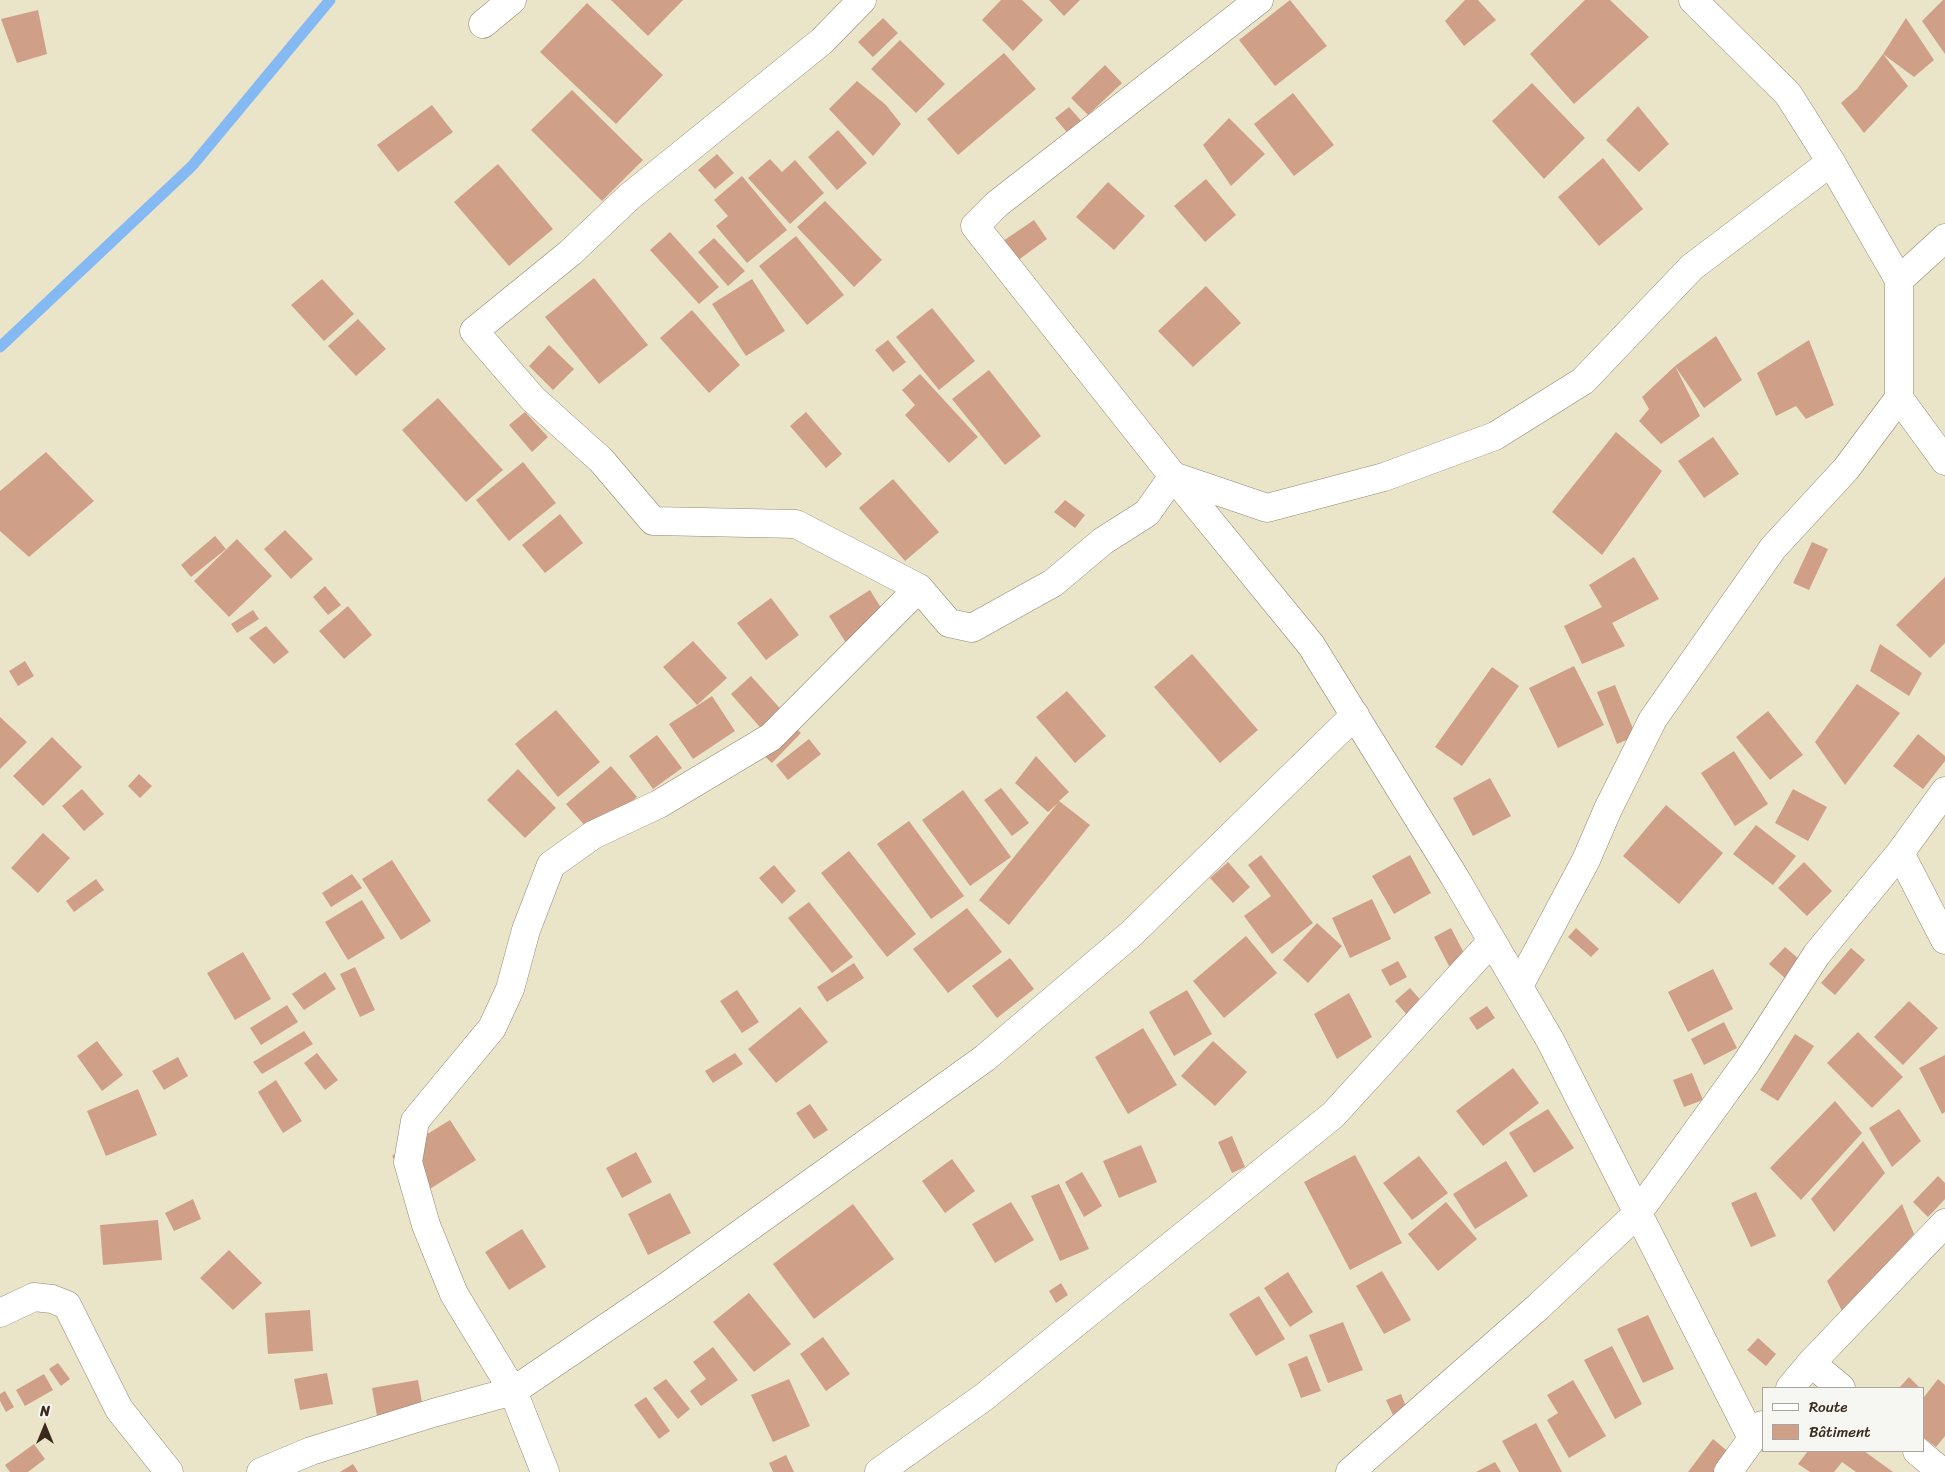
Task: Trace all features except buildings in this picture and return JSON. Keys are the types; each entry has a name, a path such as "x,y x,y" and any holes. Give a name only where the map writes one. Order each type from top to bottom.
{"street":[{"path":"483,24 512,0"},
{"path":"862,0 822,41 628,197 570,253 474,331 534,400 601,460 653,521 796,524 919,588 949,623 972,628 1053,583 1103,541 1147,513 1173,476"},
{"path":"1258,0 997,204 975,226 1173,476 1312,645 1355,714 1550,1040 1637,1214 1758,1430 1728,1472"},
{"path":"1693,0 1788,94 1831,162 1899,280 1899,398 1945,461"},
{"path":"1173,476 1267,508 1384,477 1495,436 1583,381 1692,267 1831,162"},
{"path":"1899,280 1945,238"},
{"path":"1519,986 1586,860 1608,809 1653,719 1773,548 1846,469 1899,398"},
{"path":"545,1472 513,1391 454,1294 426,1225 408,1162 415,1121 492,1028 510,989 526,930 551,866 593,835 659,804 771,737 919,588"},
{"path":"261,1472 311,1451 433,1413 513,1391 666,1287 985,1058 1131,934 1355,714"},
{"path":"1350,1472 1538,1307 1637,1214 1747,1062 1817,954 1900,853 1945,791"},
{"path":"1900,853 1945,940"},
{"path":"879,1472 984,1397 1333,1115 1492,941"},
{"path":"1791,1387 1811,1363 1945,1223"},
{"path":"0,1313 34,1297 52,1299 67,1305 119,1409 169,1472"},
{"path":"1811,1363 1840,1387"},
{"path":"1918,1452 1942,1472"}],"waterway":[{"path":"0,347 192,166 330,0"}]}
